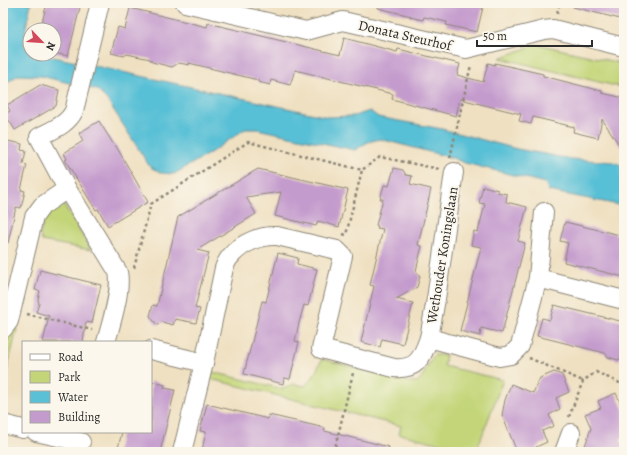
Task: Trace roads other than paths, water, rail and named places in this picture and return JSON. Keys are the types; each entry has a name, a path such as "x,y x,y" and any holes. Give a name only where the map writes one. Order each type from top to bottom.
{"street":[{"path":"100,3 74,111 65,123 39,138 67,189 118,272 119,280 110,339"},
{"name":"Donata Steurhof","path":"185,3 306,31 343,21 466,49 553,29 624,47"},
{"name":"Wethouder Koningslaan","path":"204,363 224,268 230,257 238,249 258,238 270,235 337,250 343,256 321,349 394,368 404,369 414,364 422,356 429,338 436,299 452,169"},
{"path":"3,329 9,321 34,218 42,206 67,189"},
{"path":"544,212 538,278 624,300"},
{"name":"Wethouder Koningslaan","path":"429,338 500,357 511,356 520,346 538,278"},
{"path":"152,350 204,363 182,452"},
{"path":"3,424 22,429"},
{"path":"40,433 81,442"},
{"path":"564,452 571,433"}],"water":[{"path":"3,3 31,3 27,22 22,22 22,62 62,62 62,59 328,117 354,116 370,111 378,117 442,129 517,149 571,159 613,162 624,166 624,206 549,191 545,183 465,163 453,158 380,139 368,142 355,150 257,129 245,129 210,153 174,174 161,173 150,167 108,101 97,90 41,76 18,75 3,86"}]}
